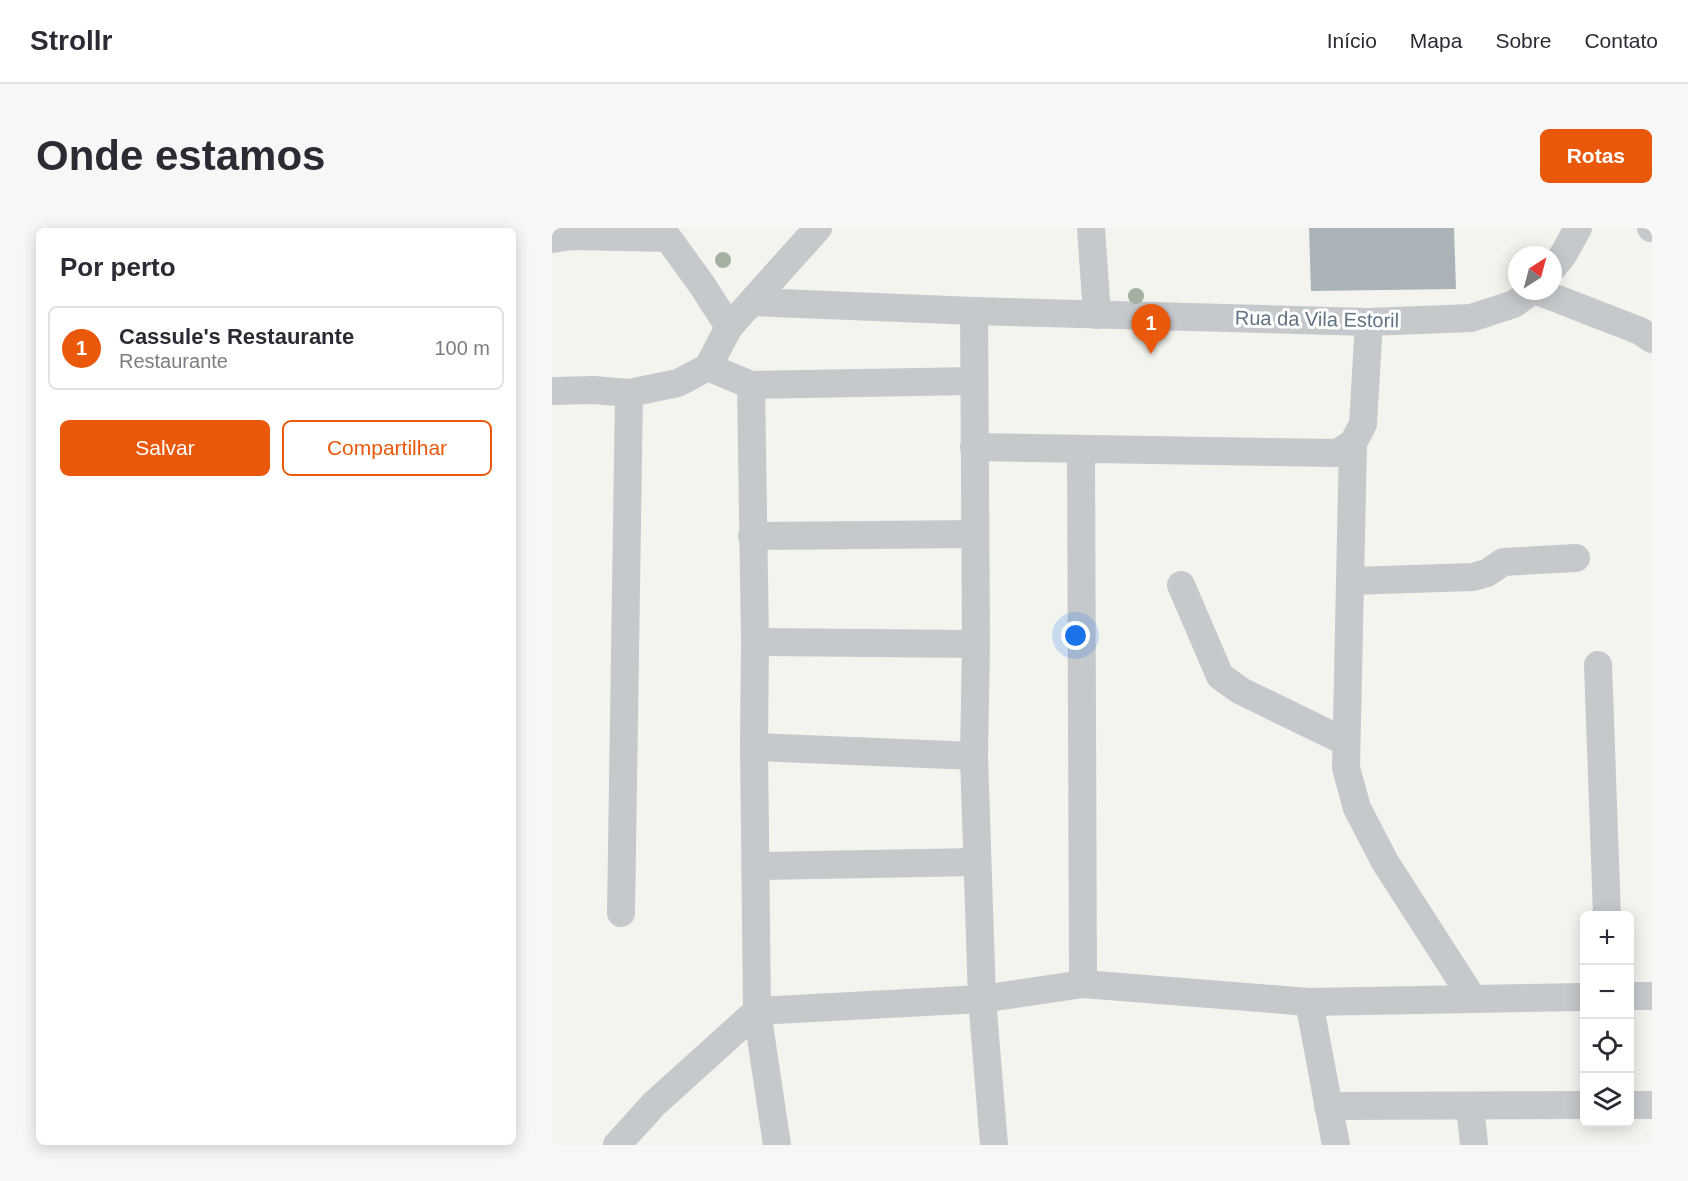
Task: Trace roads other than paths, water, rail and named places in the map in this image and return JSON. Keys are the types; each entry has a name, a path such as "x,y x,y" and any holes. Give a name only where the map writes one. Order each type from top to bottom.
{"street":[{"path":"552,391 594,390 629,393 678,383 708,367 729,327 818,228"},
{"path":"1091,228 1097,315"},
{"path":"1562,254 1578,228"},
{"path":"1562,256 1583,232 1591,228"},
{"path":"552,239 572,236 667,233 729,327"},
{"name":"Rua da Vila Estoril","path":"753,302 1097,315 1369,322 1471,318 1514,304 1519,300"},
{"path":"1560,300 1640,331 1652,339"},
{"path":"974,311 976,644 974,756 982,999 994,1145"},
{"path":"1369,322 1363,423 1353,443 1346,768 1357,808 1385,861 1473,999"},
{"path":"708,367 750,385 973,381"},
{"path":"750,385 755,642 757,1011 777,1145"},
{"path":"621,913 629,393"},
{"path":"974,447 1337,453 1353,443"},
{"path":"1081,450 1083,984"},
{"path":"752,537 975,534"},
{"path":"1350,581 1473,577 1487,573 1503,562 1576,558"},
{"path":"1181,585 1220,675 1241,691 1346,742"},
{"path":"755,642 976,644"},
{"path":"1598,665 1607,911"},
{"path":"754,747 974,756"},
{"path":"756,866 977,862"},
{"path":"617,1145 654,1104 757,1011 982,999 1083,984 1309,1002 1580,997"},
{"path":"1634,996 1652,996"},
{"path":"1309,1002 1336,1145"},
{"path":"1634,1105 1652,1104"},
{"path":"1328,1106 1580,1105"},
{"path":"1470,1106 1474,1145"}],"place":[{"name":"Cassule's Restaurante","path":"1151,354"}]}
